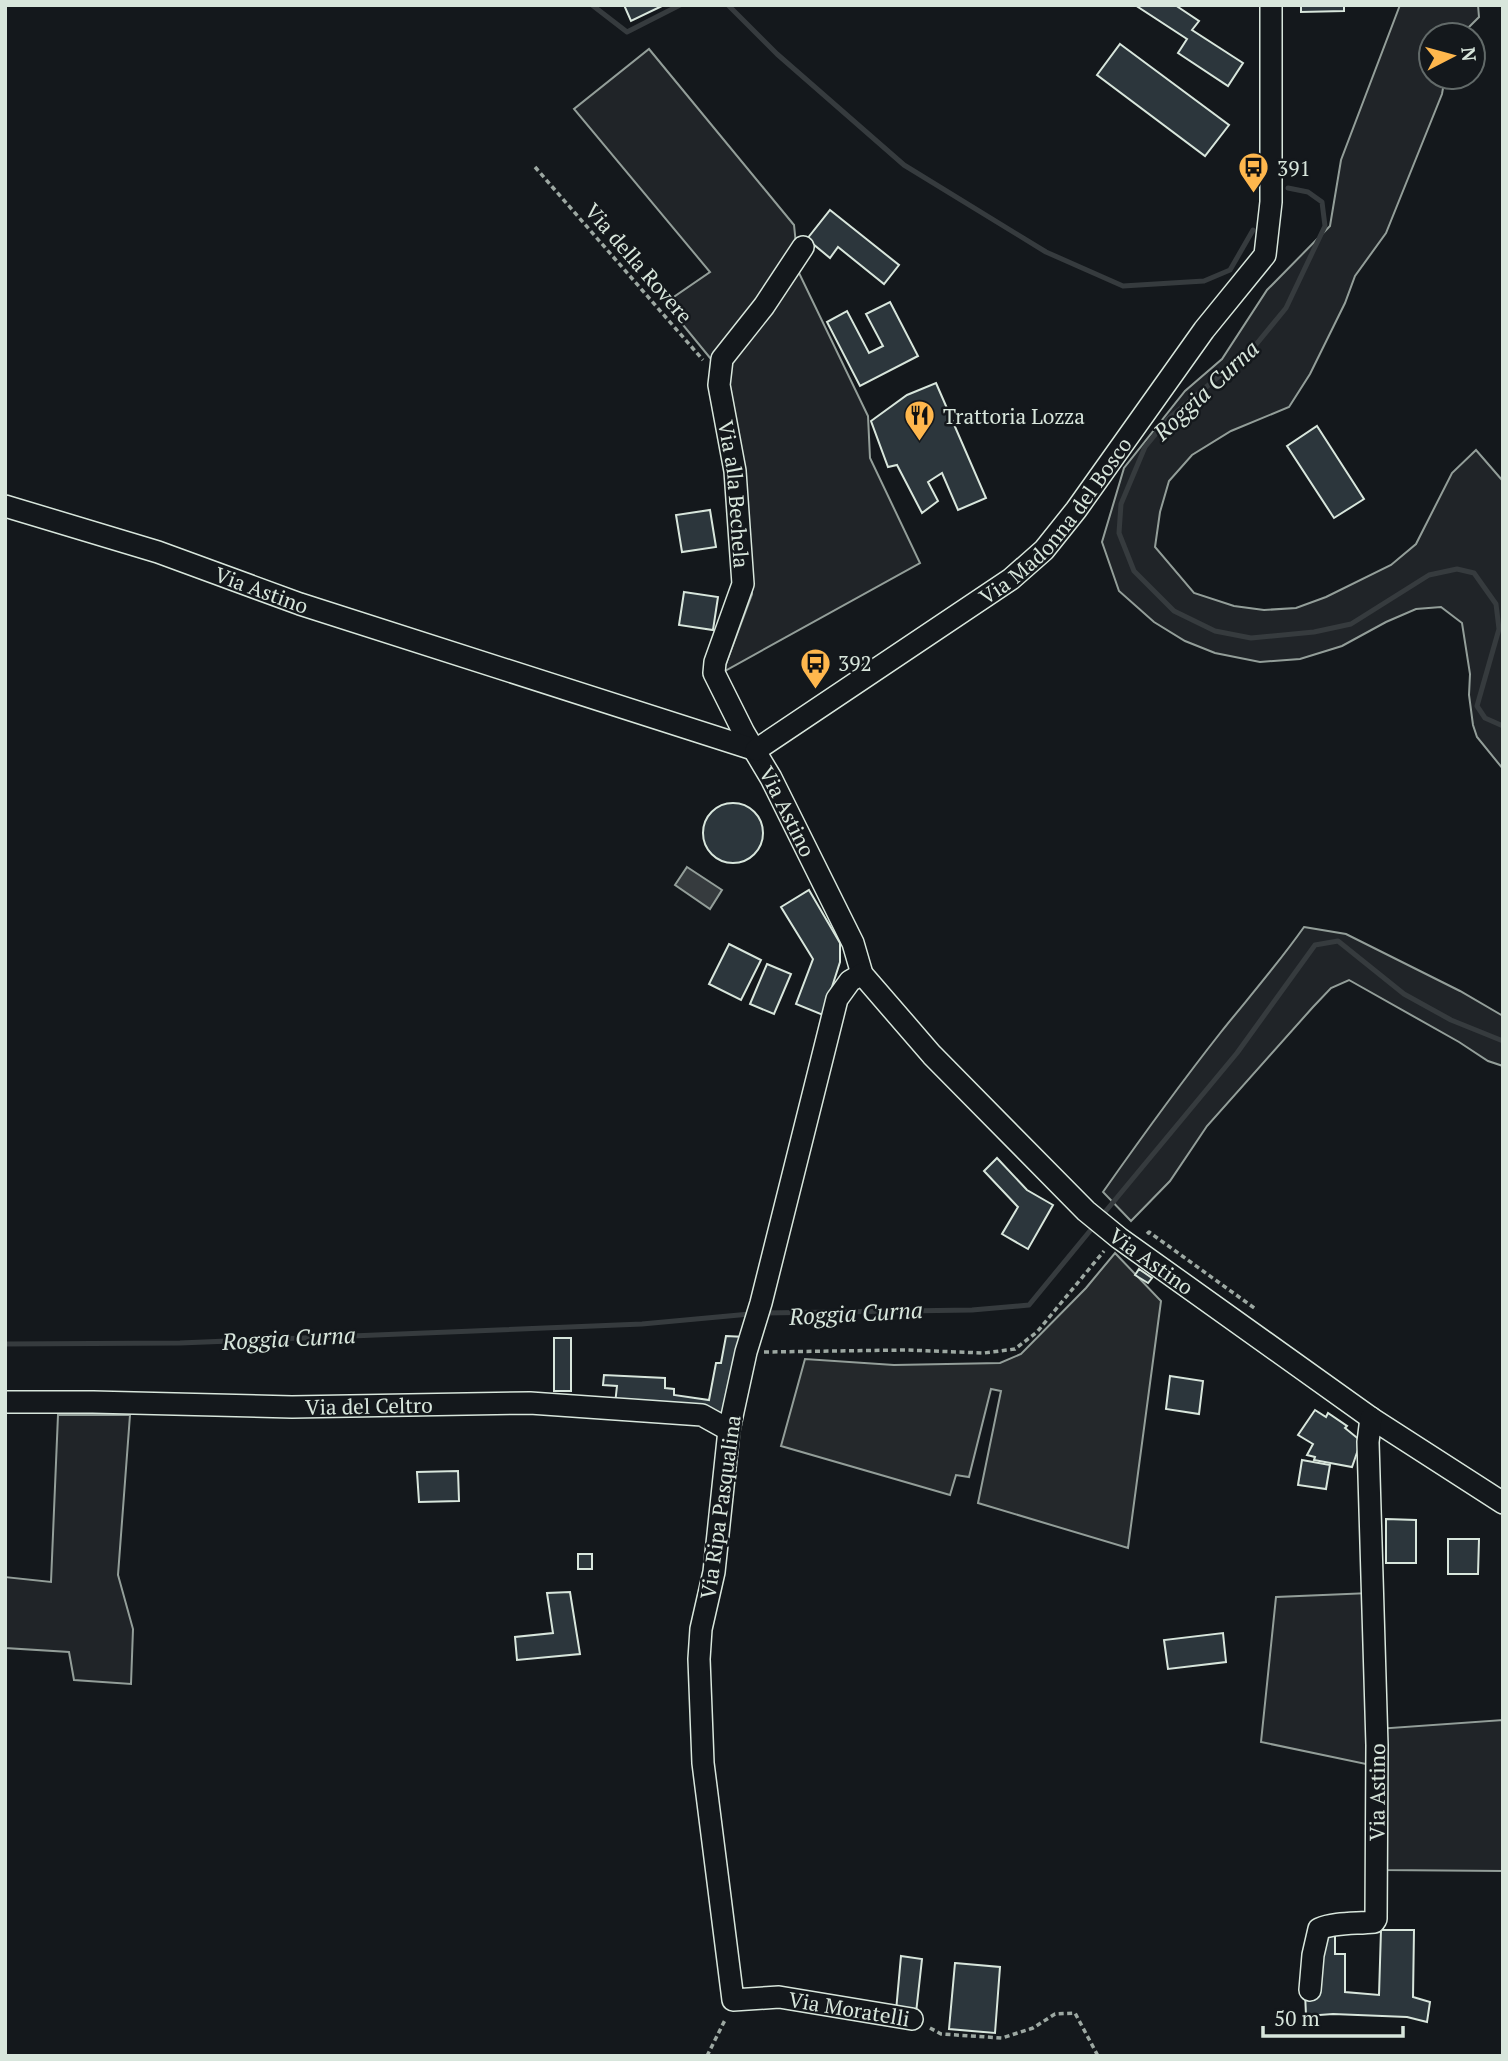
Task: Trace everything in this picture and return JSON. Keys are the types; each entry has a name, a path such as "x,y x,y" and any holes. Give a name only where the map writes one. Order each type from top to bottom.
{"street":[{"name":"Via Madonna del Bosco","path":"756,750 1011,579 1044,550 1076,510 1197,339 1265,255 1271,202 1271,5"},
{"name":"Via alla Bechela","path":"756,750 744,733 713,673 743,584 735,471 720,380 722,359 764,306 803,247"},
{"name":"Via Astino","path":"5,506 159,552 300,604 756,750 853,943 862,974 932,1055 1086,1210 1112,1244 1503,1503"},
{"name":"Via Ripa Pasqualina","path":"733,2000 703,1763 699,1660 701,1629 714,1572 729,1430 748,1346 837,999 850,981 862,974"},
{"name":"Via del Celtro","path":"5,1402 292,1407 530,1403 702,1415 729,1430"},
{"name":"Via Astino","path":"1310,1990 1313,1955 1319,1929 1328,1925 1374,1922 1376,1919 1377,1745 1368,1442 1371,1418"},
{"name":"Via Moratelli","path":"733,2000 779,1997 912,2018"}],"path":[{"name":"Via della Rovere","path":"535,167 720,380"},
{"path":"748,1346 984,1353 1015,1349 1037,1332 1112,1244"},
{"path":"707,2056 733,2000"},
{"name":"Via Moratelli","path":"912,2018 941,2034 1002,2038 1032,2028 1055,2014 1075,2013 1098,2056"}],"shaded area":[{"path":"1400,5 1478,5 1479,17 1475,21 1417,21 1417,91 1443,91 1442,94 1386,233 1355,276 1345,303 1310,374 1289,407 1231,431 1192,455 1169,481 1160,512 1155,547 1194,593 1234,606 1264,610 1296,608 1326,597 1391,565 1416,544 1452,473 1476,450 1502,480 1503,486 1503,769 1477,737 1473,725 1469,695 1470,674 1462,623 1441,607 1416,609 1342,646 1300,659 1260,662 1215,653 1185,641 1154,622 1119,591 1102,542 1124,468 1185,391 1222,359 1267,290 1330,226 1341,160"},
{"path":"649,49 794,225 799,273 868,416 870,458 920,563 723,672 752,594 745,479 729,381 665,303 710,272 574,109"},
{"path":"687,867 722,890 710,909 675,885"},
{"path":"1304,927 1346,934 1460,991 1503,1016 1503,1066 1488,1061 1349,980 1331,988 1313,1007 1207,1126 1170,1181 1131,1221 1103,1192 1191,1071"},
{"path":"1115,1253 1161,1301 1128,1548 978,1503 1001,1391 991,1389 969,1477 956,1475 950,1495 781,1446 805,1359 894,1365 1000,1363 1021,1354 1086,1288"},
{"path":"58,1415 130,1415 118,1575 133,1629 131,1684 74,1680 69,1652 5,1648 5,1577 51,1582"},
{"path":"1370,1593 1377,1729 1503,1720 1503,1871 1381,1870 1371,1765 1261,1742 1276,1597"}],"building":[{"path":"624,5 664,5 631,21"},
{"path":"1135,5 1175,5 1199,21 1192,30 1243,63 1228,86 1178,53 1187,39"},
{"path":"1301,5 1344,5 1344,11 1301,12"},
{"path":"1120,44 1229,125 1205,156 1097,75"},
{"path":"830,210 899,265 884,284 838,247 830,258 807,239"},
{"path":"890,302 918,356 860,386 827,322 847,311 869,353 883,346 866,314"},
{"name":"Trattoria Lozza","path":"936,383 986,498 958,510 942,473 928,482 938,501 922,513 897,465 888,467 871,421 907,395"},
{"path":"1317,426 1364,499 1334,518 1287,446"},
{"path":"710,510 716,547 682,552 676,515"},
{"path":"684,592 718,597 713,630 679,625"},
{"path":"727,803 739,803 758,816 763,833 761,845 750,858 739,863 727,863 708,850 703,839 703,827 716,808"},
{"path":"809,890 840,943 840,962 823,1015 796,1004 813,959 781,907"},
{"path":"729,944 761,960 741,1000 709,984"},
{"path":"767,964 791,974 774,1014 750,1004"},
{"path":"997,1158 1027,1190 1053,1205 1028,1249 1002,1234 1018,1207 984,1171"},
{"path":"1139,1269 1152,1278 1148,1283 1135,1275"},
{"path":"726,1336 745,1337 728,1415 615,1404 617,1386 603,1385 604,1375 665,1378 665,1388 674,1389 674,1395 709,1400 716,1363 721,1363"},
{"path":"554,1338 571,1338 571,1391 554,1391"},
{"path":"1170,1376 1203,1381 1199,1414 1166,1409"},
{"path":"1315,1410 1326,1417 1328,1413 1347,1426 1345,1428 1361,1441 1352,1467 1314,1460 1315,1457 1307,1455 1313,1444 1298,1435"},
{"path":"1302,1460 1330,1465 1326,1489 1298,1485"},
{"path":"458,1471 459,1501 419,1502 417,1472"},
{"path":"1386,1519 1416,1520 1416,1563 1386,1563"},
{"path":"1448,1539 1479,1539 1478,1574 1448,1574"},
{"path":"578,1554 592,1554 592,1569 578,1569"},
{"path":"570,1592 580,1654 517,1660 515,1637 553,1633 547,1593"},
{"path":"1223,1633 1226,1662 1168,1669 1164,1640"},
{"path":"1312,1926 1335,1927 1335,1954 1345,1954 1345,1992 1379,1995 1381,1930 1414,1930 1413,1997 1430,2002 1427,2022 1407,2017 1333,2014 1306,2016 1305,1992"},
{"path":"901,1956 922,1959 916,2013 896,2011"},
{"path":"955,1963 1000,1967 995,2033 949,2029"}],"waterway":[{"name":"Roggia Curna","path":"592,5 627,32 680,5"},
{"name":"Roggia Curna","path":"728,5 777,54 904,165 1046,252 1123,286 1204,281 1230,270 1253,230"},
{"name":"Roggia Curna","path":"1288,188 1308,192 1322,202 1325,226 1286,308 1254,347 1168,419 1145,447 1121,504 1119,533 1134,571 1174,611 1215,631 1251,638 1314,632 1351,624 1429,575 1457,569 1474,573 1496,604 1499,629 1477,706 1485,718 1503,726"},
{"name":"Roggia Curna","path":"1100,1218 1237,1053 1315,945 1338,941 1404,994 1451,1020 1503,1041"},
{"name":"Roggia Curna","path":"764,1313 972,1310 1029,1305 1094,1226"},
{"name":"Roggia Curna","path":"5,1344 180,1343 642,1324 750,1314"}],"place":[{"name":"391","path":"1254,195"},
{"name":"Trattoria Lozza","path":"920,443"},
{"name":"392","path":"815,690"}]}
